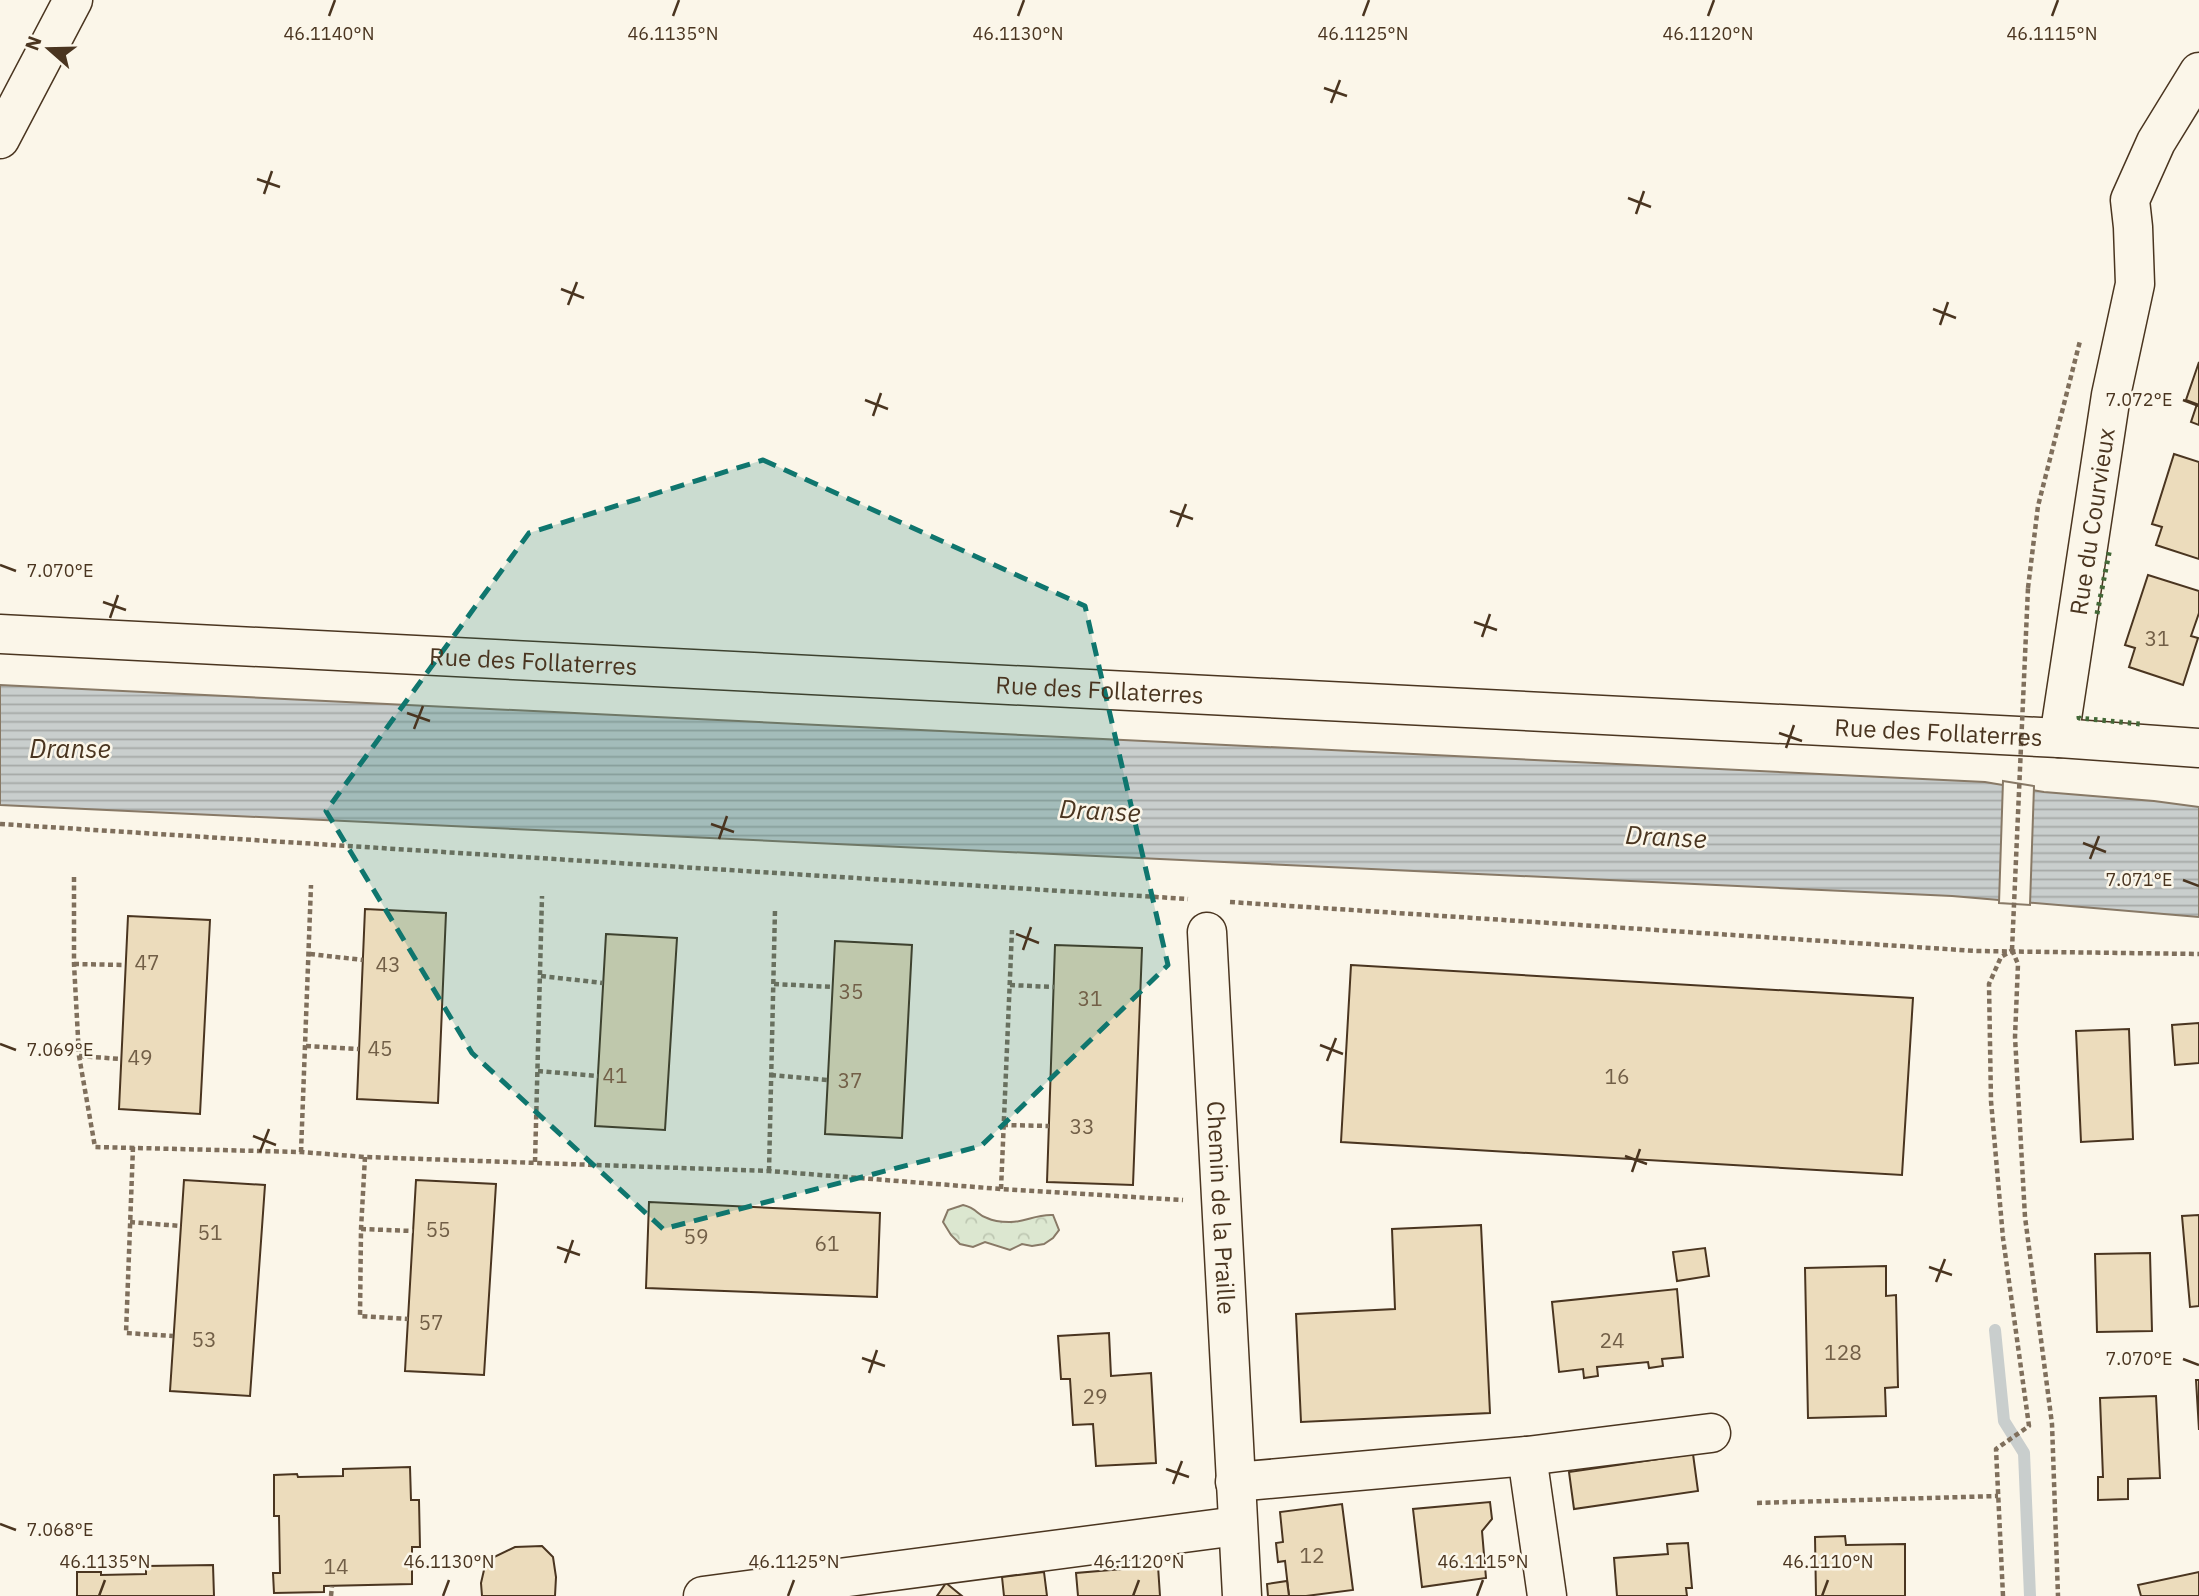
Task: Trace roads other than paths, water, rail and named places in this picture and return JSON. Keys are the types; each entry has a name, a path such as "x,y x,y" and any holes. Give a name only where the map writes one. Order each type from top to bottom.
{"street":[{"path":"4,127 73,0"},
{"name":"Rue du Courvieux","path":"2059,738 2111,395 2135,284 2130,200 2156,142 2199,72"},
{"name":"Rue des Follaterres","path":"0,634 2059,738 2199,748"},
{"name":"Chemin de la Praille","path":"1206,916 1242,1596"},
{"path":"1235,1482 1527,1456 1711,1433"},
{"path":"1527,1456 1547,1596"},
{"path":"703,1596 1237,1525"}],"water":[{"name":"Dranse","path":"0,685 1985,782 2044,792 2199,807 2199,917 1952,896 0,805"}],"waterway":[{"path":"1995,1330 2004,1421 2024,1453 2030,1596"}]}
